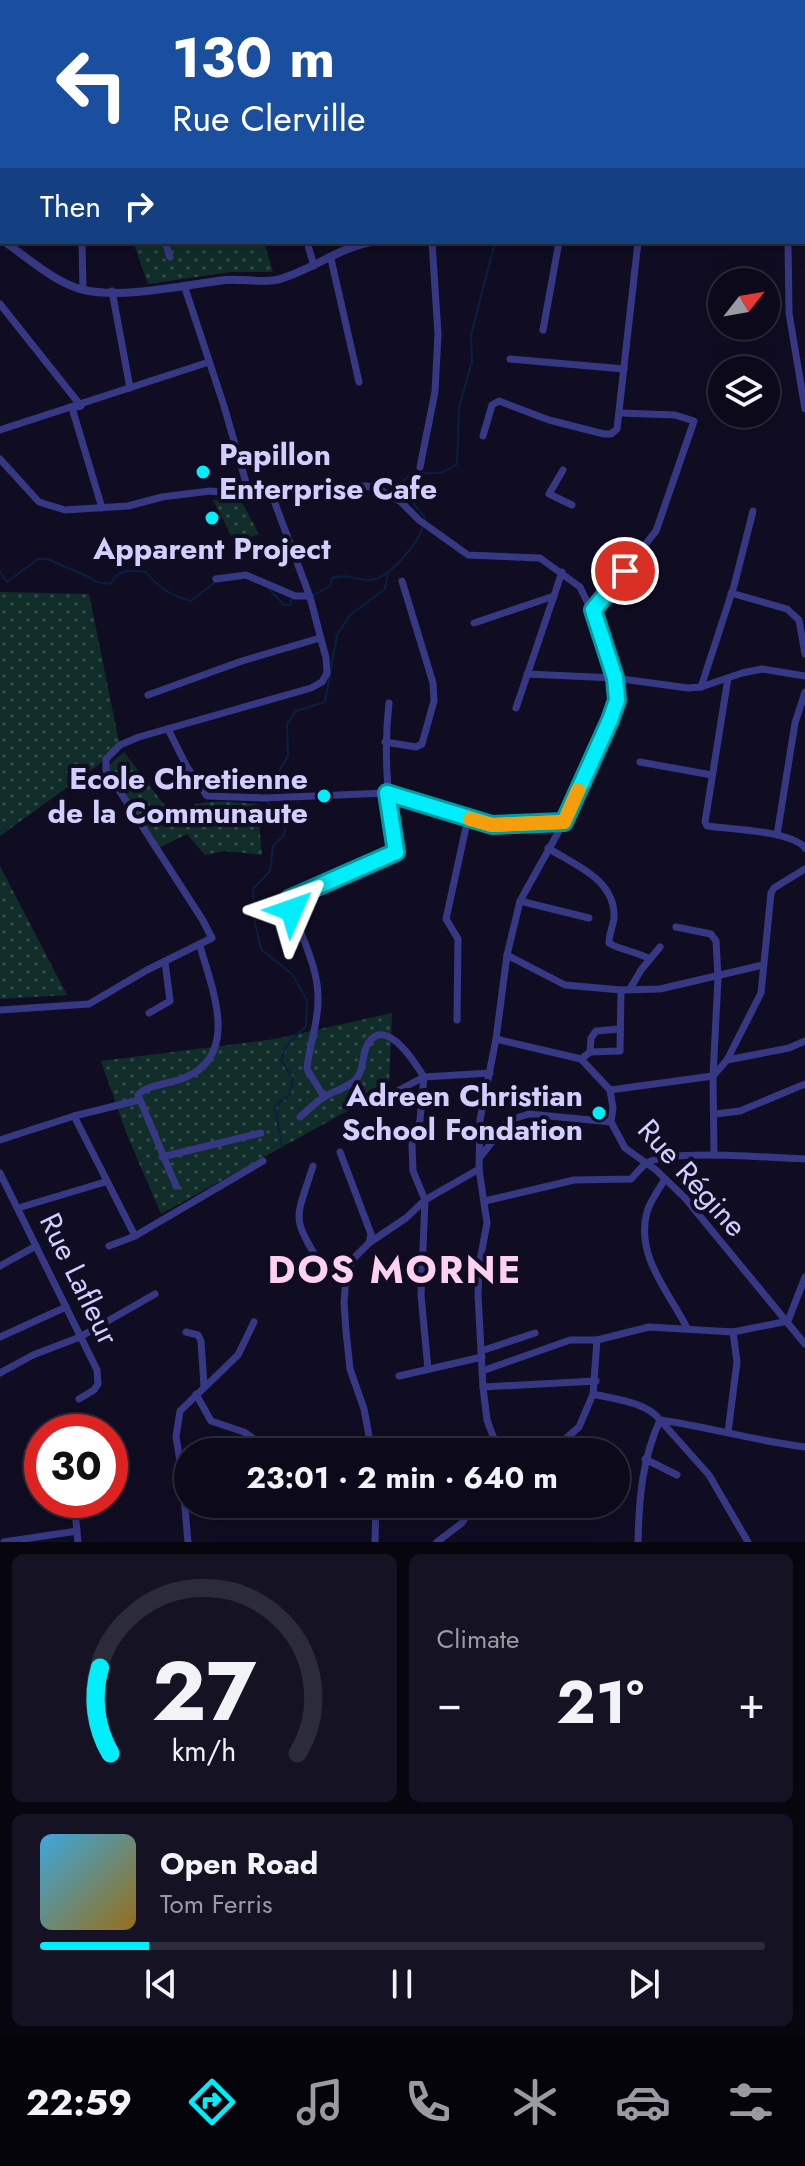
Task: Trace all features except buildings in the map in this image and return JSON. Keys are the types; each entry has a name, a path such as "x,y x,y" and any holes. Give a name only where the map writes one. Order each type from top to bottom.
{"street":[{"path":"8,244 52,274 83,290 112,291 149,291 234,279 277,281 331,259 354,244"},
{"path":"82,244 83,290"},
{"path":"166,244 170,257"},
{"path":"308,244 314,266"},
{"path":"420,467 435,392 438,334 432,244"},
{"path":"543,330 559,244"},
{"path":"483,436 496,401 549,420 604,434 611,434 617,429 638,244"},
{"path":"788,244 789,313 805,409"},
{"path":"331,259 359,382"},
{"path":"184,285 249,493"},
{"path":"112,291 130,388"},
{"path":"0,304 76,407 102,508"},
{"path":"510,359 624,369"},
{"path":"0,430 209,362"},
{"path":"593,610 656,531 694,421 675,415 620,413"},
{"path":"0,459 39,502 65,510 128,506 162,497 210,491 249,493 366,486 379,489 401,502 419,520 468,555 540,558 580,587 593,610 615,678 617,700 564,822 520,901 507,955 496,1039 480,1120 479,1169 487,1223 478,1287 483,1387 492,1438"},
{"path":"563,470 549,494 572,505"},
{"path":"0,1010 89,1004 147,970 212,938 106,770 106,759 120,745 311,688 322,682 327,673 326,658 309,596 270,490"},
{"path":"701,687 753,511"},
{"path":"516,708 562,572"},
{"path":"216,579 243,574 295,596 309,596"},
{"path":"385,742 416,747 422,744 434,695 402,581"},
{"path":"731,593 787,609 799,620 805,654"},
{"path":"474,623 554,596"},
{"path":"148,695 242,661 320,638"},
{"path":"527,674 615,678 701,687 762,669 805,676"},
{"path":"728,678 705,820 707,826 777,835 801,843 805,848"},
{"path":"777,835 795,723 805,692"},
{"path":"324,1097 307,1069 317,1022 316,973 289,899 396,852 387,793 385,742 389,703"},
{"path":"168,729 187,767 207,796 256,798 387,793 492,825 564,822"},
{"path":"640,762 712,775"},
{"path":"457,1020 458,939 446,919 468,818"},
{"path":"548,848 588,870 606,890 614,916 609,943 634,950 650,959"},
{"path":"610,1090 713,1076 727,1060 761,993 771,893 805,869"},
{"path":"520,901 589,918"},
{"path":"676,927 714,937 718,978 713,1048 714,1155"},
{"path":"176,1186 139,1100 140,1092 183,1079 207,1063 214,1053 219,1025 200,946"},
{"path":"581,1059 590,1052 620,1051 626,990 660,947"},
{"path":"507,955 565,985 626,990 660,989 718,978 763,965"},
{"path":"149,1013 170,1001 165,962"},
{"path":"590,1052 591,1038 596,1031 620,1029"},
{"path":"300,1117 324,1097 356,1079 368,1043 376,1037 384,1036 398,1042 424,1077 420,1120 412,1145 413,1171 425,1200 421,1295 428,1369"},
{"path":"496,1039 581,1059 610,1090 613,1108 611,1122"},
{"path":"727,1060 789,1048 805,1041"},
{"path":"713,1048 732,1050"},
{"path":"378,1101 424,1077 490,1073"},
{"path":"715,1114 740,1111 805,1084"},
{"path":"0,1140 74,1116 139,1100"},
{"name":"Rue Régine","path":"480,1157 509,1120 529,1114 611,1122 625,1148 647,1162 685,1198 805,1344"},
{"path":"74,1116 135,1236"},
{"path":"162,1157 261,1133"},
{"path":"340,1152 371,1234 369,1243"},
{"path":"485,1201 574,1180 631,1179 647,1162 658,1158 714,1155 805,1159"},
{"path":"109,1246 135,1236 263,1161"},
{"path":"313,1166 297,1215 300,1231 326,1268 353,1259"},
{"path":"369,1438 364,1409 350,1369 347,1343 344,1303 346,1277 353,1259 425,1200 479,1169"},
{"name":"Rue Lafleur","path":"0,1173 99,1378 94,1390 79,1399"},
{"path":"665,1179 647,1213 644,1242 652,1269 687,1328"},
{"path":"18,1208 105,1182"},
{"path":"0,1266 36,1246"},
{"path":"482,1371 570,1340 597,1340 649,1327 733,1332 788,1321 805,1277"},
{"path":"0,1373 33,1355 80,1337 155,1294"},
{"path":"0,1337 66,1307"},
{"path":"188,1542 176,1437 180,1411 238,1355 254,1322"},
{"path":"186,1332 198,1335 201,1341 204,1386"},
{"path":"728,1432 737,1362 733,1332"},
{"path":"399,1376 482,1354 535,1333"},
{"path":"566,1438 579,1427 593,1394 597,1340"},
{"path":"483,1387 596,1381"},
{"path":"196,1394 211,1421 253,1438"},
{"path":"593,1394 654,1412 709,1475 748,1542"},
{"path":"660,1420 805,1447"},
{"path":"638,1542 639,1498 645,1459 660,1420"},
{"path":"645,1459 677,1475"},
{"path":"76,1518 78,1542"},
{"path":"375,1542 376,1518"},
{"path":"437,1542 465,1518"},
{"path":"4,1542 77,1531"}],"green space":[{"path":"134,244 265,244 273,272 231,272 148,284"},
{"path":"213,500 241,501 259,534 235,543"},
{"path":"0,592 89,594 119,742 101,763 0,836"},
{"path":"124,752 172,815 203,803 257,804 262,855 225,851 205,855 187,834 159,848 107,767"},
{"path":"0,866 67,995 0,999"},
{"path":"392,1013 389,1088 161,1214 127,1135 101,1061 275,1039"}],"waterway":[{"path":"424,520 402,483 414,474 441,472 457,464 459,408 472,361 471,335 494,244"},
{"path":"314,595 330,586 332,578 343,576 369,580 385,574 409,551 423,526"},
{"path":"0,572 7,582 38,559 47,559 96,582 110,584 125,571 146,572 166,591 191,601 215,582"},
{"path":"264,796 288,756 287,725 296,711 325,702 337,635 350,615 385,589 388,572"},
{"path":"269,589 284,605 290,605 292,598"},
{"path":"267,801 287,818 284,835 273,846 270,871 253,889 255,923 261,949 293,975 307,1001 306,1026 286,1046 281,1060 293,1079 290,1094 275,1107 282,1147"}],"slow traffic":[{"path":"470,819 492,825 564,822 578,790"}],"place":[{"name":"Papillon Enterprise Cafe","path":"203,472"},
{"name":"Apparent Project","path":"212,518"},
{"name":"Ecole Chretienne de la Communaute","path":"324,796"},
{"name":"Adreen Christian School Fondation","path":"599,1113"}],"district":[{"name":"DOS MORNE","path":"395,1270"}],"route":[{"path":"292,910 289,899 396,852 387,793 492,825 564,822 617,700 615,678 593,610 625,571"}]}
